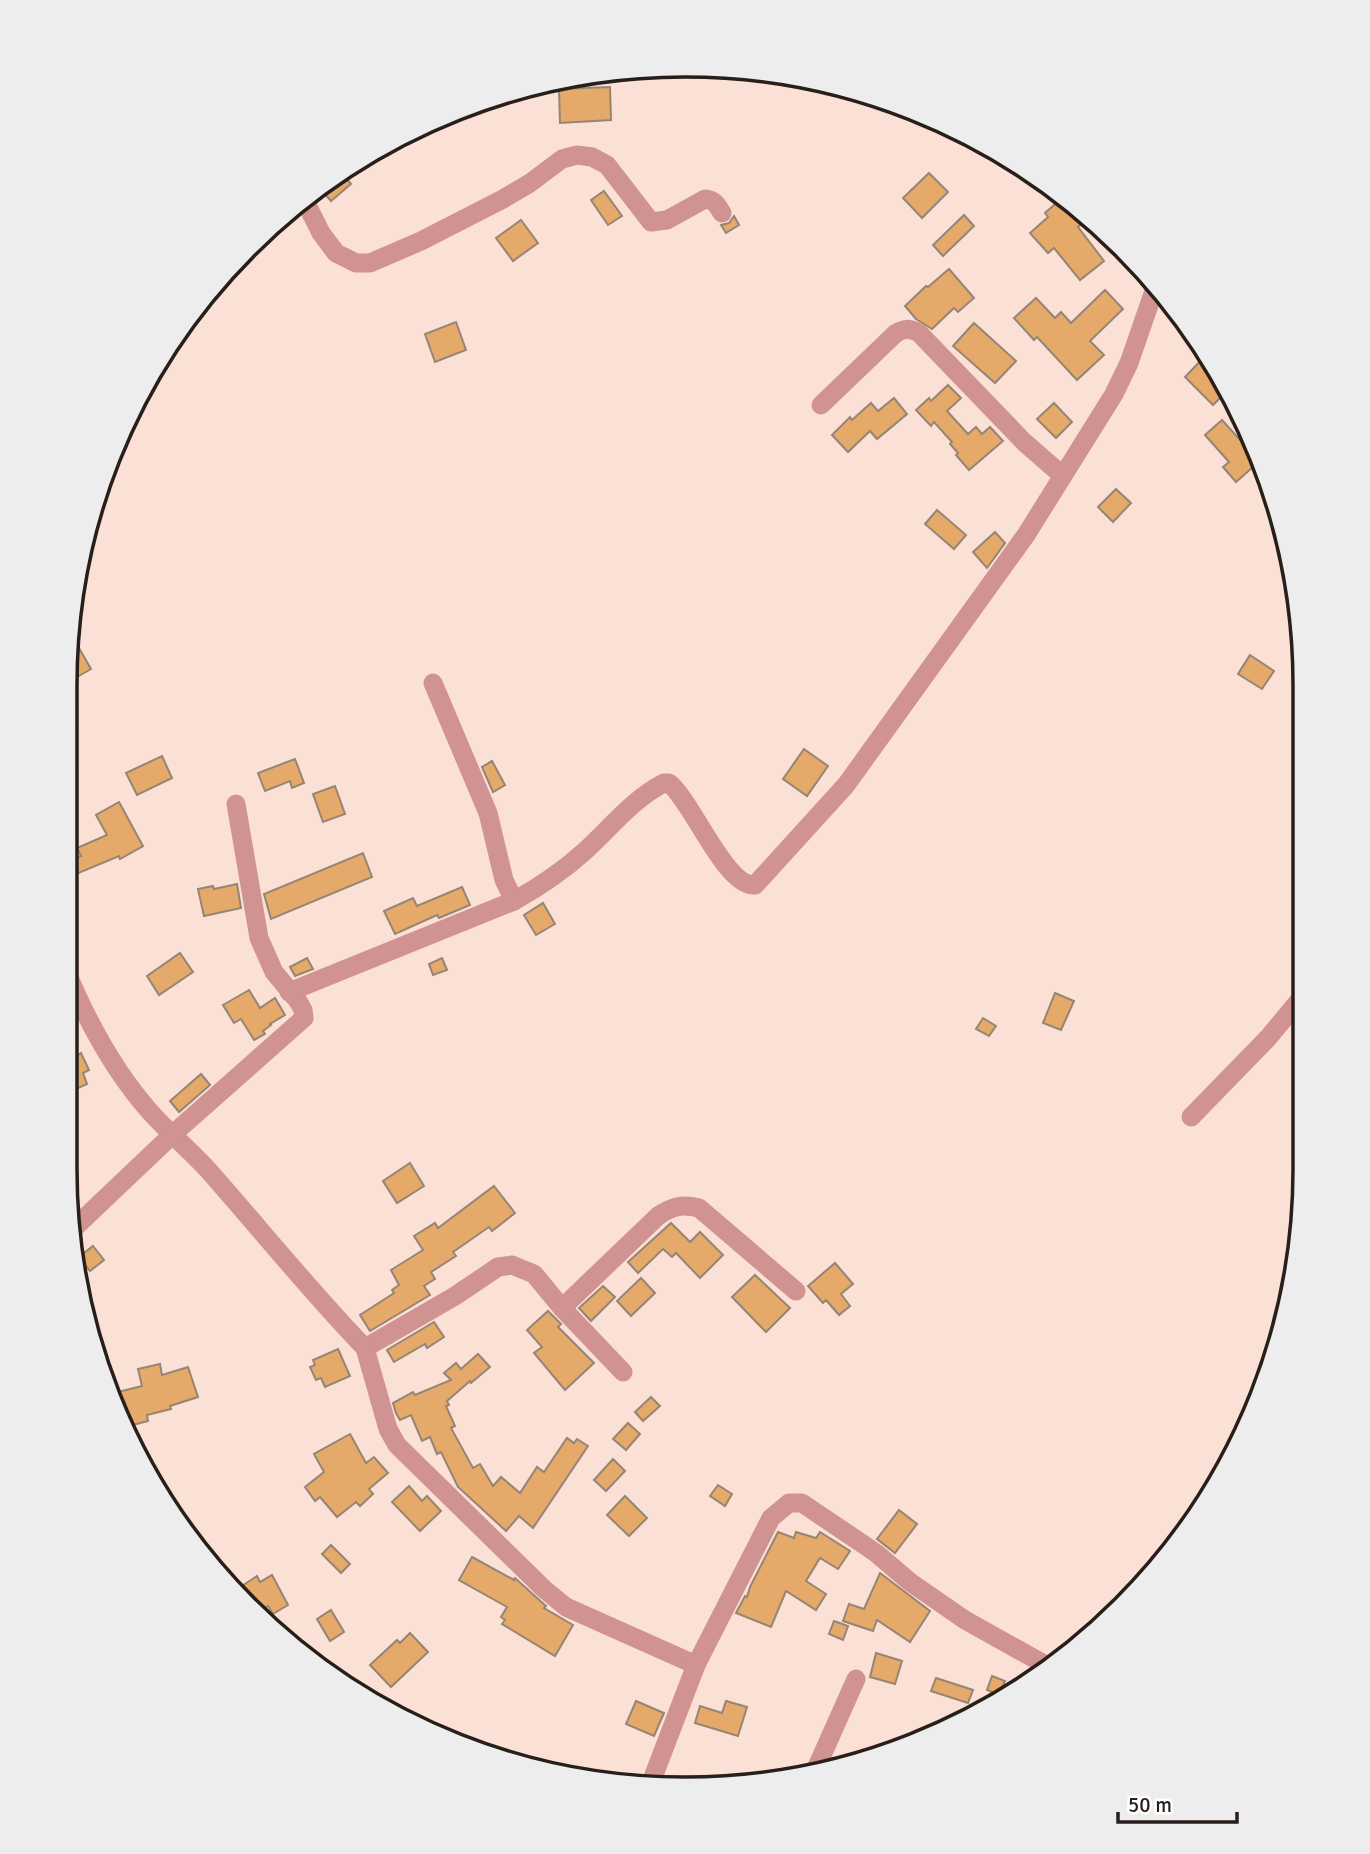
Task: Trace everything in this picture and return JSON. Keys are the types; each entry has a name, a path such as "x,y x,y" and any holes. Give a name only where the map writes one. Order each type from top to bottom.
{"street":[{"path":"309,208 329,245 346,259 356,263 370,263 421,242 503,199 562,159 577,155 592,157 607,165 651,222 667,220 705,199 712,200 722,213"},
{"path":"289,992 514,901 539,887 583,853 638,801 664,783 669,783 680,794 738,879 750,886 755,885 846,785 1026,535 1119,384 1152,296"},
{"path":"821,405 895,334 902,329 911,329 919,332 1024,442 1063,476"},
{"path":"433,683 488,813 504,880 514,901"},
{"path":"79,1223 173,1134 304,1018 303,1010 274,972 259,939 236,804"},
{"path":"77,992 129,1087 214,1176 365,1348 388,1429 397,1445 544,1589 566,1606 696,1665"},
{"path":"1191,1117 1293,1009"},
{"path":"562,1308 658,1216 674,1206 686,1205 699,1208 796,1291"},
{"path":"365,1348 456,1296 498,1267 512,1265 534,1275 623,1372"},
{"path":"653,1776 696,1665 771,1518 789,1503 802,1503 876,1553 910,1583 965,1620 1040,1662"},
{"path":"819,1761 856,1679"}],"building":[{"path":"610,87 611,120 560,123 559,91"},
{"path":"929,173 948,192 922,218 903,198"},
{"path":"347,179 351,184 331,201 326,195"},
{"path":"604,191 622,216 608,225 591,200"},
{"path":"1056,204 1081,224 1078,227 1104,261 1080,280 1054,248 1048,253 1030,233 1048,217 1045,213"},
{"path":"964,215 974,226 943,256 933,245"},
{"path":"734,216 739,225 726,233 721,225 729,223"},
{"path":"521,220 538,243 513,261 496,238"},
{"path":"949,269 974,298 958,312 954,308 932,329 916,319 905,306"},
{"path":"1105,290 1123,309 1090,341 1104,355 1077,380 1037,337 1034,340 1014,318 1036,298 1055,318 1061,312 1071,323"},
{"path":"456,322 466,350 435,362 425,334"},
{"path":"974,323 1016,361 995,383 953,346"},
{"path":"1200,361 1220,398 1213,405 1185,377"},
{"path":"948,385 961,398 947,411 968,434 976,427 982,434 990,427 1003,441 969,470 956,455 958,453 950,444 952,442 934,422 931,426 916,410 929,398 931,401"},
{"path":"894,398 907,414 877,439 870,431 848,452 832,435 850,417 852,420 871,403 878,411"},
{"path":"1054,403 1072,422 1056,438 1037,419"},
{"path":"1222,420 1241,439 1253,467 1236,482 1223,467 1229,462 1205,435"},
{"path":"1116,489 1131,503 1113,522 1098,507"},
{"path":"937,510 966,535 954,549 925,524"},
{"path":"995,532 1005,543 987,568 973,552"},
{"path":"78,646 91,669 77,677"},
{"path":"1250,655 1274,671 1262,689 1238,674"},
{"path":"804,749 828,766 807,796 783,779"},
{"path":"162,756 172,778 137,795 126,773"},
{"path":"295,759 304,783 292,788 290,781 265,791 258,773"},
{"path":"492,761 505,785 493,792 482,767"},
{"path":"335,786 345,814 323,822 313,794"},
{"path":"119,802 143,846 120,859 119,856 77,874 77,858 81,856 77,848 107,835 96,815"},
{"path":"363,853 372,877 271,919 264,894"},
{"path":"237,884 241,908 204,916 198,889"},
{"path":"462,887 470,905 439,918 437,915 395,934 384,911 413,898 417,906"},
{"path":"543,903 555,924 536,935 524,915"},
{"path":"180,953 193,972 159,995 147,976"},
{"path":"307,958 313,969 295,976 290,967"},
{"path":"442,958 447,970 433,975 429,964"},
{"path":"249,990 260,1008 275,998 285,1015 270,1024 263,1031 265,1034 254,1040 241,1019 234,1023 223,1005"},
{"path":"1055,993 1074,1001 1061,1030 1043,1023"},
{"path":"983,1018 996,1026 989,1036 976,1029"},
{"path":"77,1053 78,1055 81,1053 89,1070 83,1073 87,1084 77,1089"},
{"path":"201,1074 210,1085 179,1112 170,1101"},
{"path":"410,1163 424,1186 397,1203 383,1181"},
{"path":"494,1186 515,1213 492,1231 489,1227 453,1252 456,1256 431,1272 435,1279 424,1286 430,1295 370,1331 360,1315 394,1293 392,1290 399,1285 391,1270 423,1250 414,1236 435,1223 438,1228"},
{"path":"671,1223 690,1242 700,1232 723,1255 700,1278 676,1253 672,1257 663,1249 638,1273 628,1262"},
{"path":"93,1246 104,1260 90,1271 85,1264 83,1254"},
{"path":"835,1263 853,1284 841,1294 850,1306 839,1315 826,1300 823,1303 808,1286"},
{"path":"755,1275 790,1308 766,1332 732,1297"},
{"path":"641,1278 655,1293 631,1316 617,1301"},
{"path":"603,1286 615,1297 591,1321 579,1308"},
{"path":"548,1311 561,1324 558,1327 594,1363 565,1390 534,1353 542,1347 527,1330"},
{"path":"434,1322 444,1337 427,1348 425,1344 394,1362 387,1350"},
{"path":"338,1349 350,1376 325,1387 321,1378 316,1380 310,1367 315,1365 313,1360"},
{"path":"478,1354 490,1367 447,1401 449,1405 446,1406 455,1426 451,1428 473,1468 480,1464 493,1486 501,1477 520,1493 537,1467 544,1472 567,1438 574,1443 577,1439 588,1446 533,1528 519,1516 506,1531 458,1487 441,1452 437,1454 430,1437 422,1441 411,1415 400,1420 396,1413 393,1403 413,1392 415,1395 451,1380 444,1373 456,1363 461,1369"},
{"path":"160,1364 162,1375 188,1367 198,1397 170,1406 171,1409 147,1415 148,1421 134,1425 119,1392 142,1386 138,1369"},
{"path":"651,1397 660,1406 643,1421 635,1412"},
{"path":"628,1423 640,1434 626,1450 613,1439"},
{"path":"350,1434 366,1463 374,1457 388,1473 369,1489 373,1494 360,1506 356,1502 337,1517 320,1497 315,1501 305,1487 324,1472 314,1454"},
{"path":"613,1459 625,1471 606,1491 594,1480"},
{"path":"718,1485 732,1494 725,1506 710,1496"},
{"path":"409,1486 422,1501 427,1496 441,1511 420,1531 392,1502"},
{"path":"625,1496 647,1518 629,1536 607,1515"},
{"path":"899,1510 917,1524 895,1553 877,1539"},
{"path":"778,1532 794,1538 796,1532 816,1538 820,1532 850,1551 838,1569 820,1558 806,1581 826,1594 816,1610 786,1591 771,1627 736,1613 745,1596 747,1597"},
{"path":"331,1545 350,1564 341,1573 322,1554"},
{"path":"472,1557 514,1580 515,1578 546,1606 544,1608 573,1625 555,1656 502,1624 505,1620 501,1617 507,1607 459,1580"},
{"path":"880,1573 930,1611 910,1642 877,1620 873,1631 843,1621 849,1604 864,1609"},
{"path":"272,1575 288,1605 273,1614 268,1606 265,1608 243,1586 257,1576 260,1582"},
{"path":"331,1610 344,1632 330,1641 317,1619"},
{"path":"834,1621 848,1626 843,1640 829,1634"},
{"path":"410,1633 428,1652 391,1687 370,1665 397,1640 400,1643"},
{"path":"876,1653 902,1661 895,1684 870,1677"},
{"path":"992,1676 1005,1681 1002,1688 994,1693 987,1690"},
{"path":"936,1678 973,1690 968,1703 931,1691"},
{"path":"636,1701 664,1713 654,1736 626,1724"},
{"path":"726,1701 747,1707 738,1736 695,1723 700,1706 722,1713"}]}
